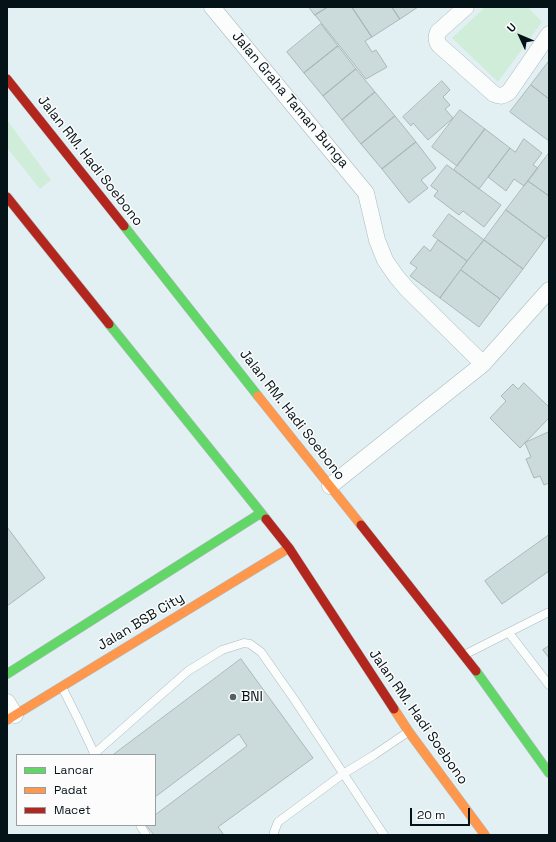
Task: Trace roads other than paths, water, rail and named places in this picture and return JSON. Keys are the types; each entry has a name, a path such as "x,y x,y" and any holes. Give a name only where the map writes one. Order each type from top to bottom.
{"main road":[{"name":"Jalan RM. Hadi Soebono","path":"7,79 330,486 349,512 464,655 549,773"},
{"name":"Jalan RM. Hadi Soebono","path":"7,197 289,548 408,732 484,835"},
{"name":"Jalan BSB City","path":"7,674 262,513"},
{"name":"Jalan BSB City","path":"10,712 61,687 289,548"}],"street":[{"name":"Jalan Graha Taman Bunga","path":"212,7 366,193 377,240 386,260 396,276 407,289 483,364"},
{"path":"466,7 438,32 436,37 437,42 498,96 503,96 509,92 549,34"},
{"path":"330,486 483,364 549,290"}],"lane":[{"path":"464,655 549,612"},
{"path":"509,633 549,685"},
{"path":"61,687 94,754 188,671 222,650 244,643 253,645 261,652 319,735 342,774 384,835"},
{"path":"274,835 278,822 342,774 408,732"},
{"path":"141,826 146,835"}],"place":[{"name":"BNI","path":"233,697"}]}
